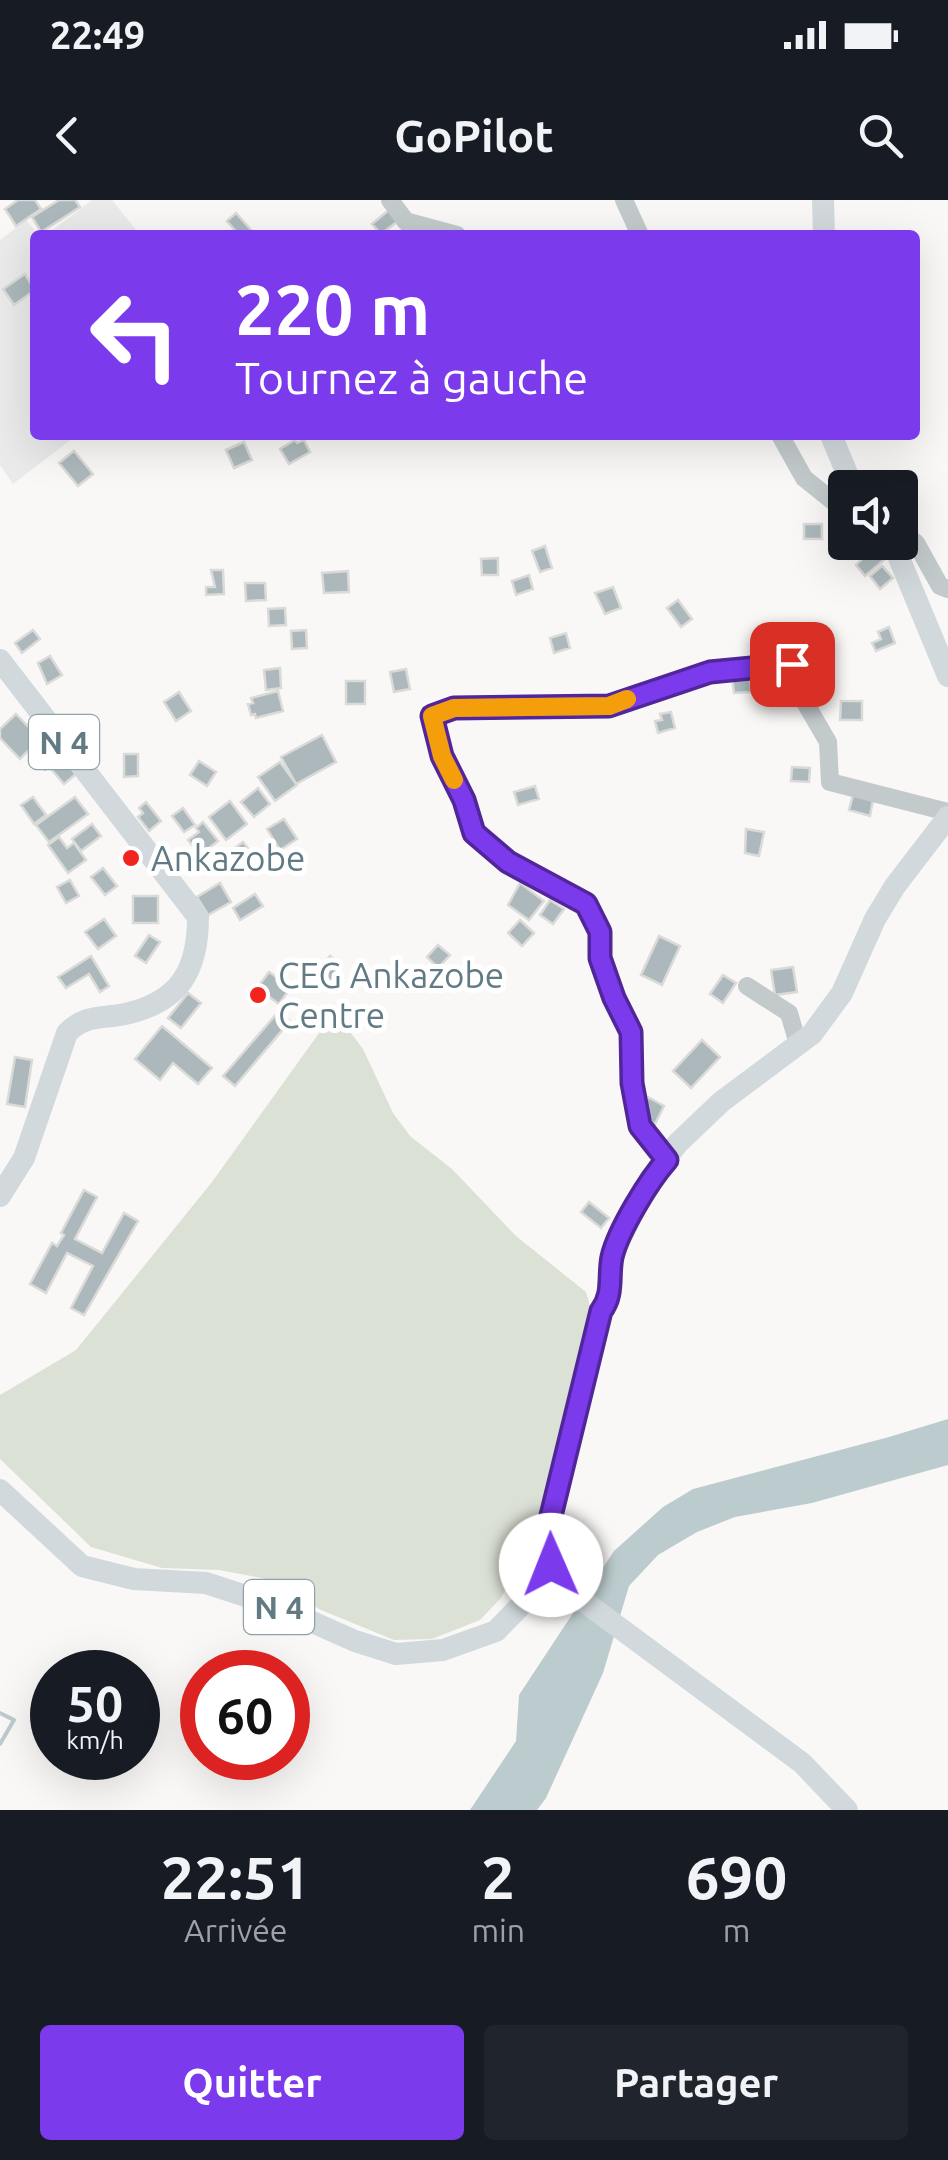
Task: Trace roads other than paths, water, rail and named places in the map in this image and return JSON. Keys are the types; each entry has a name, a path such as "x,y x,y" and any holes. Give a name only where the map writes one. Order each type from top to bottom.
{"main road":[{"path":"823,200 824,230"},
{"path":"833,440 846,470"},
{"path":"900,560 948,676"},
{"name":"N 4","path":"0,660 198,917 198,948 186,977 164,1000 126,1014 88,1018 67,1034 24,1158 0,1196"},
{"path":"847,1810 802,1763 563,1586 551,1565 549,1524 601,1311 610,1300 612,1256 650,1180 678,1143 721,1102 812,1034 842,993 895,886 948,814"},
{"name":"N 4","path":"0,1490 82,1566 134,1579 206,1584 276,1606 354,1641 396,1654 443,1650 496,1631 545,1586 563,1586"}],"street":[{"path":"390,200 411,228"},
{"path":"624,200 638,230"},
{"path":"783,440 804,478 828,497"},
{"path":"918,547 940,586 948,589"},
{"path":"667,1160 640,1126 632,1083 631,1032 614,998 600,958 600,932 586,904 508,862 474,833 464,800 442,756 432,716 454,708 609,706 710,672 792,664 803,699 828,742 830,782 948,814"},
{"path":"747,986 789,1014 798,1044"}],"waterway":[{"path":"0,1713 14,1720 0,1744"}],"place":[{"name":"Ankazobe","path":"131,858"},
{"name":"CEG Ankazobe Centre","path":"258,995"}]}
